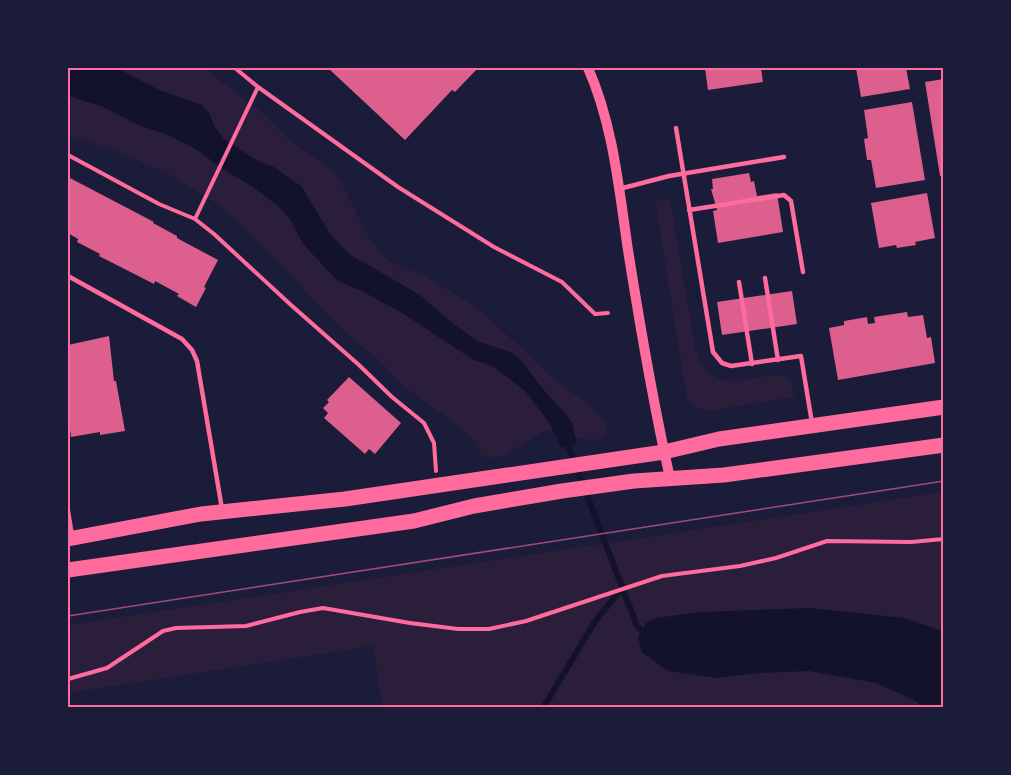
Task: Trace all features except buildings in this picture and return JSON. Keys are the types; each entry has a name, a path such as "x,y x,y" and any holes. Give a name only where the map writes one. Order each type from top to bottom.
{"main road":[{"path":"70,539 201,514 345,499 664,452 719,439 944,407"},
{"path":"68,570 414,521 474,506 562,491 634,481 724,475 944,445"}],"street":[{"path":"588,68 605,119 619,189 639,318 670,478"}],"lane":[{"path":"676,128 713,352 726,365 752,364 801,356 812,426"},
{"path":"619,189 683,174 784,157"},
{"path":"689,210 784,195 790,199 792,204 803,272"},
{"path":"68,276 182,339 192,350 201,383 222,512"},
{"path":"765,278 778,360"},
{"path":"739,282 752,364"},
{"path":"68,511 70,539"}],"path":[{"path":"235,68 398,187 494,247 562,282 595,314 608,313"},
{"path":"195,219 258,87"},
{"path":"68,155 159,204 195,219 214,234 359,364 392,397 424,423 434,443 438,484"},
{"path":"68,679 107,668 163,632 176,628 246,626 312,609 344,610 410,623 458,629 489,629 526,621 662,576 740,566 776,558 827,541 911,542 944,539"}],"shaded area":[{"path":"68,68 204,68 261,112 291,141 333,171 340,179 367,235 387,260 426,277 472,304 556,381 586,402 601,416 607,427 606,435 592,440 558,432 543,432 504,455 488,457 480,454 475,442 466,432 401,384 375,356 356,342 317,305 292,275 222,207 172,176 119,152 68,135"},
{"path":"68,68 117,68 157,89 202,105 210,114 214,126 224,139 258,161 274,167 302,187 330,234 349,254 420,295 477,341 510,352 519,358 546,393 567,415 572,423 577,445 561,447 548,421 526,392 494,367 472,359 404,314 338,281 303,244 290,219 278,206 250,185 227,172 194,148 168,135 136,124 101,106 68,96"},
{"path":"670,199 696,352 705,369 716,377 729,381 780,375 789,379 794,397 708,411 696,407 687,398 655,201"},
{"path":"943,492 943,707 382,707 373,646 68,693 68,625"},
{"path":"810,608 904,618 943,631 943,707 922,707 916,701 876,683 809,671 717,678 668,671 642,652 638,637 646,623 657,618 699,612"}],"waterway":[{"path":"566,440 637,626 643,632 649,633"},
{"path":"543,708 594,623 622,588"}],"tram line":[{"path":"68,616 944,481"}]}
